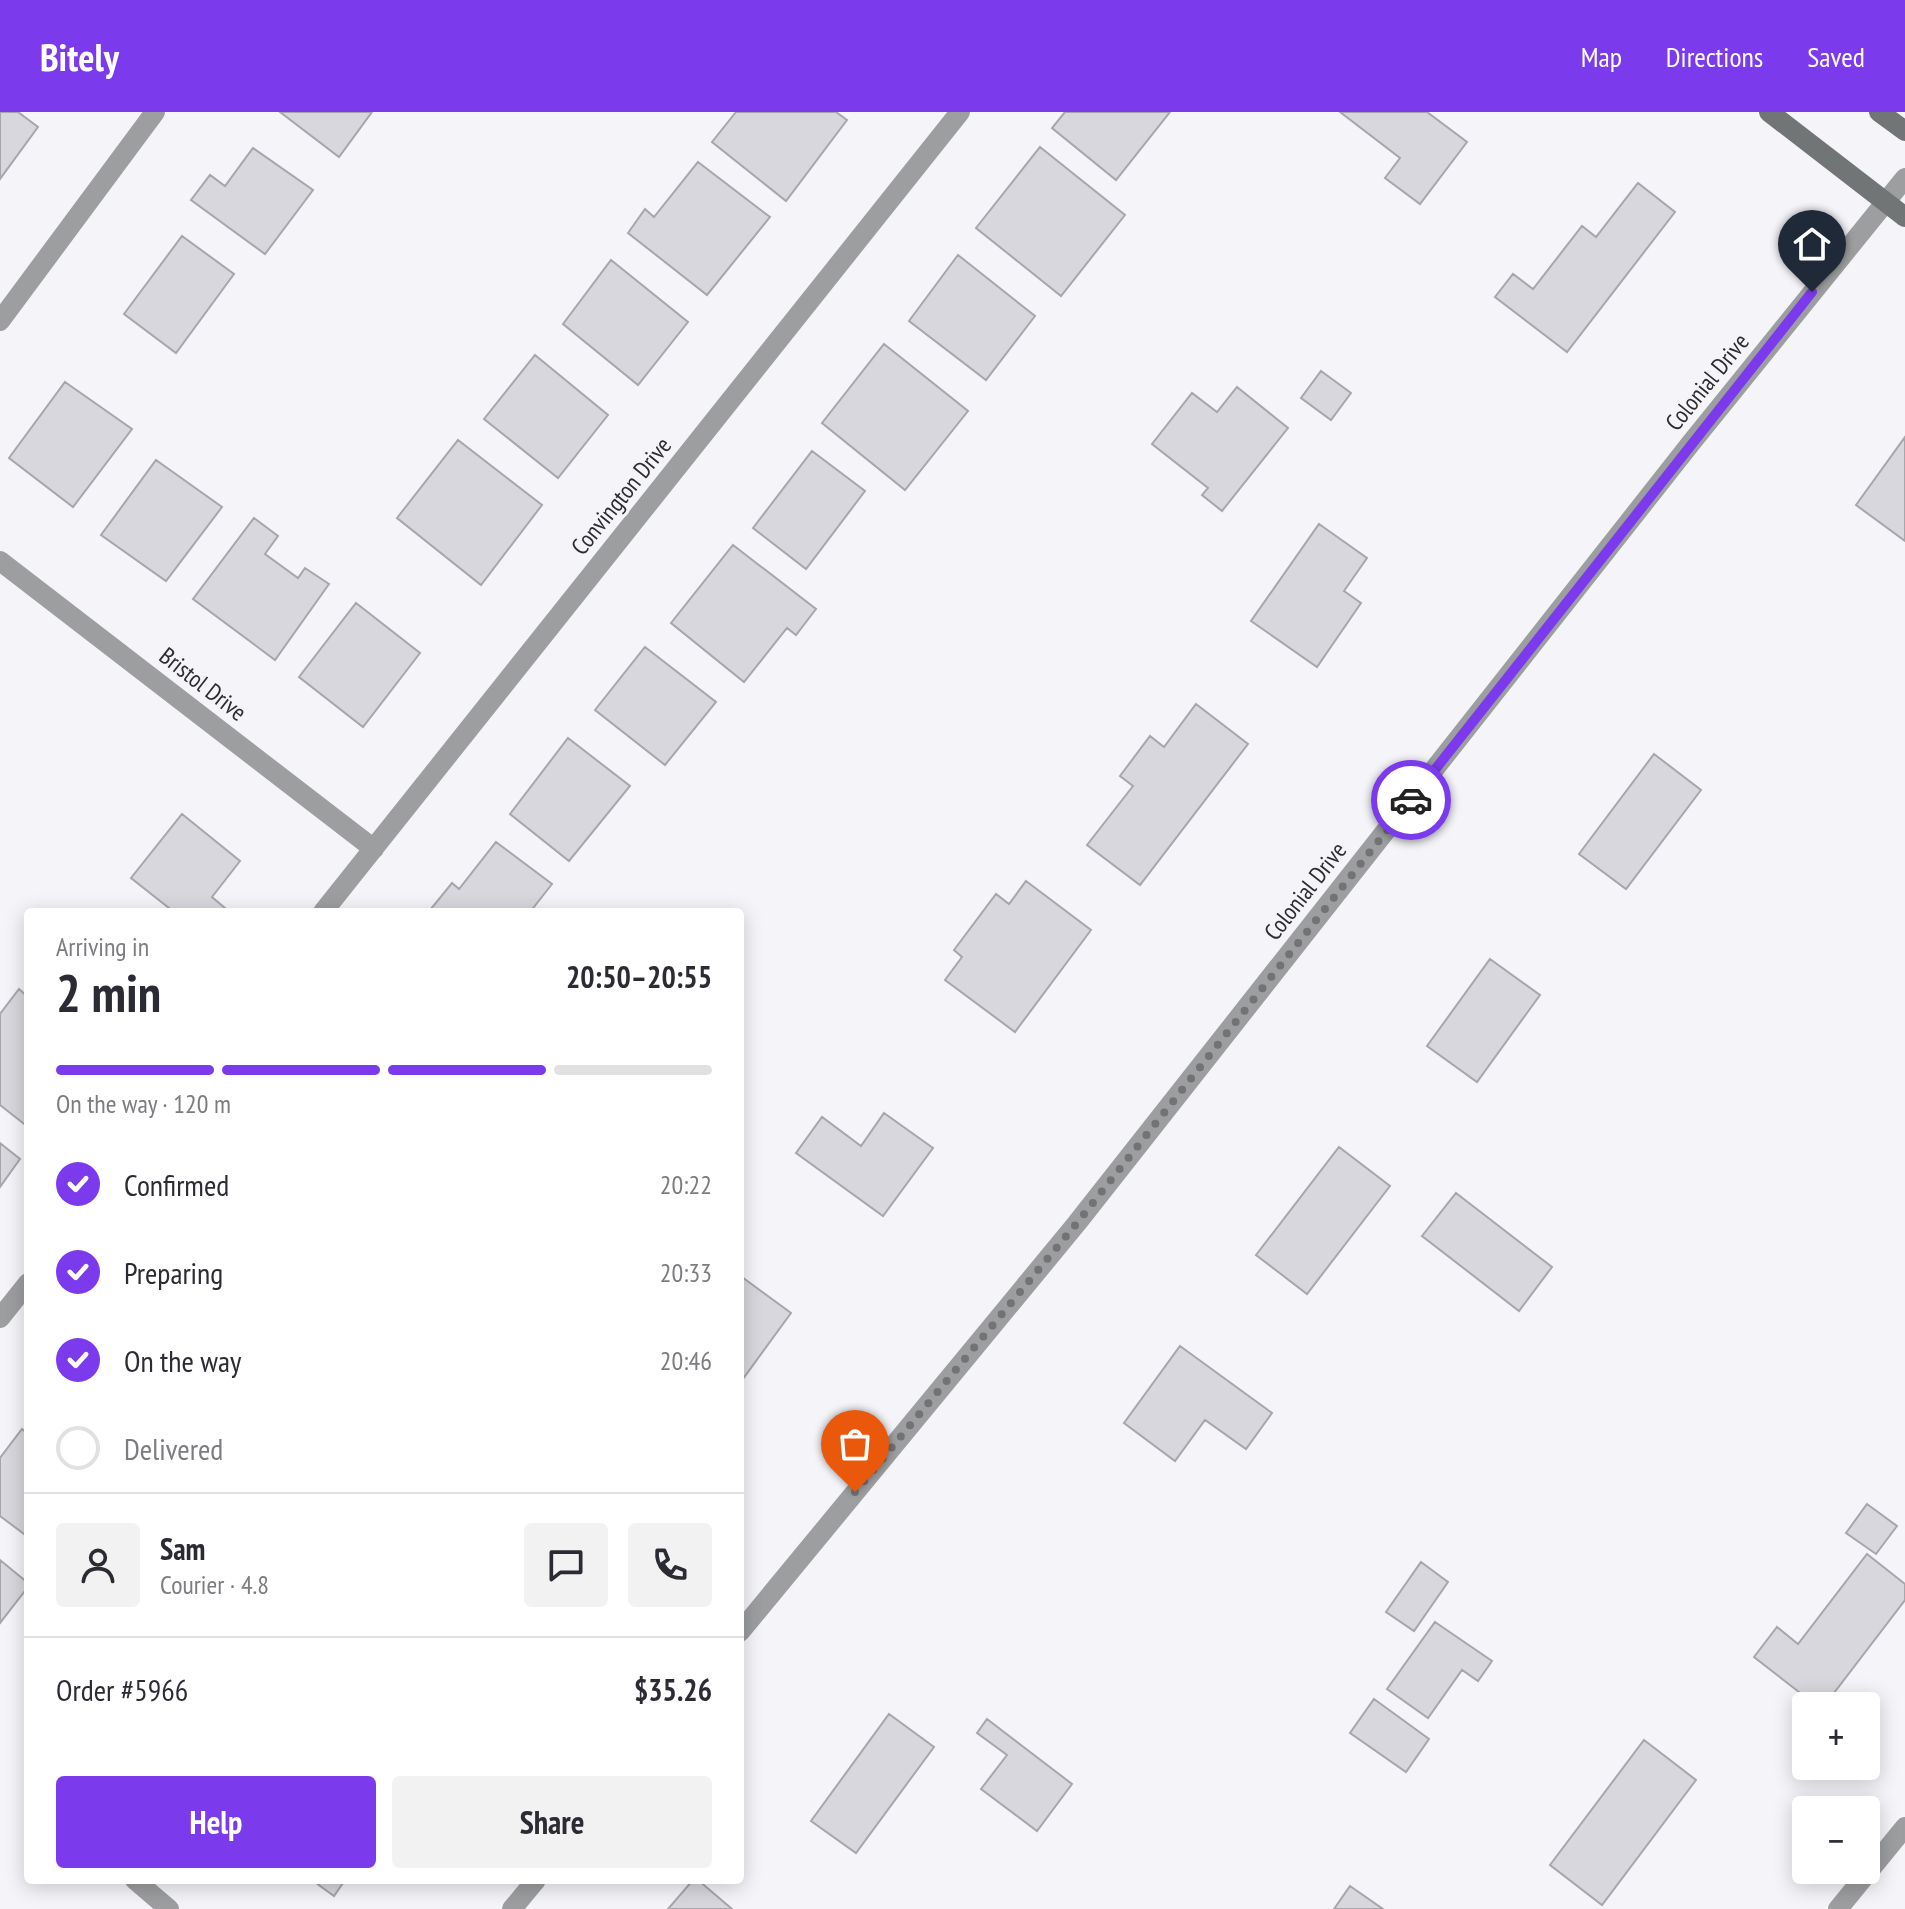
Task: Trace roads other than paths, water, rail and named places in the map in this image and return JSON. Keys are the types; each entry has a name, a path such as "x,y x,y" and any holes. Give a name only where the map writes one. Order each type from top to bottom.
{"main road":[{"path":"1769,112 1905,217"},
{"path":"1879,112 1905,131"}],"street":[{"path":"0,321 155,112"},
{"name":"Convington Drive","path":"326,908 960,112"},
{"name":"Colonial Drive","path":"744,1627 1077,1223 1691,443 1905,178"},
{"name":"Bristol Drive","path":"0,561 374,849"},
{"path":"0,1318 24,1288"},
{"path":"1838,1909 1905,1827"},
{"path":"140,1884 169,1909"},
{"path":"512,1909 533,1884"}]}
